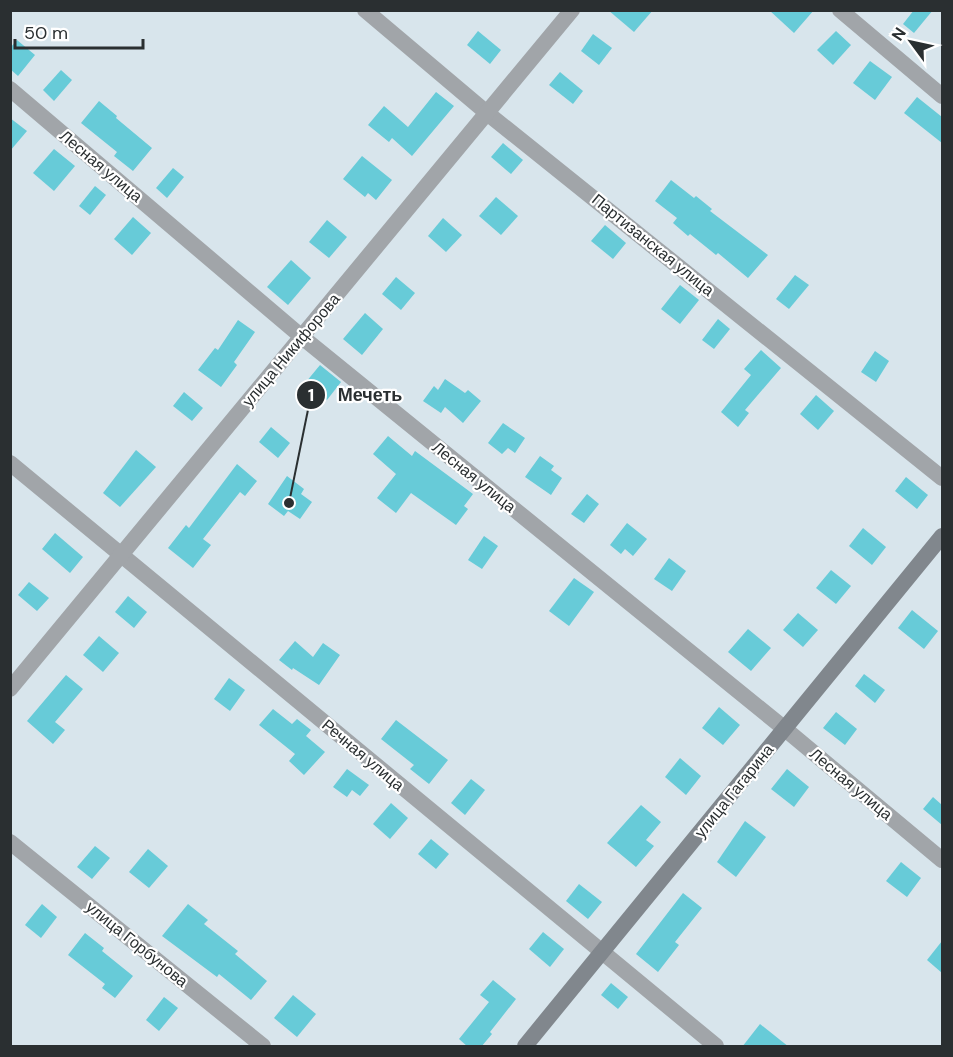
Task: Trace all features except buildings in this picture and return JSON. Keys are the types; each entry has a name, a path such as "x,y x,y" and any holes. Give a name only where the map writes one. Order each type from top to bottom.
{"main road":[{"name":"улица Гагарина","path":"525,1047 942,536"}],"street":[{"name":"Партизанская улица","path":"365,10 488,113 942,478"},
{"name":"улица Никифорова","path":"10,688 572,10"},
{"path":"840,10 942,96"},
{"name":"Лесная улица","path":"10,89 302,337 785,729 942,860"},
{"name":"Речная улица","path":"10,463 716,1047"},
{"name":"улица Горбунова","path":"10,842 263,1047"}],"place":[{"name":"Мечеть","path":"289,503"}]}
